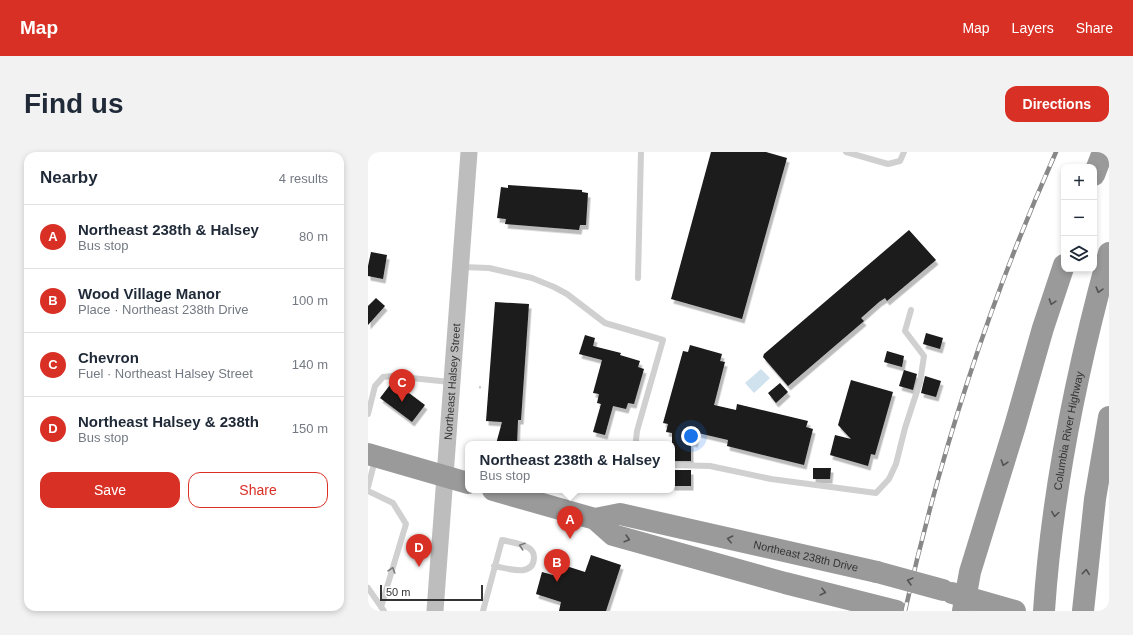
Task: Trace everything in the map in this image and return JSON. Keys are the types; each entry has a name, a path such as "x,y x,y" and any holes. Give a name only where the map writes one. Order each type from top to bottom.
{"highway":[{"path":"1097,167 1103,152"},
{"name":"Columbia River Highway","path":"1044,611 1050,550 1066,440 1085,346 1109,253"},
{"path":"964,604 972,565 1015,426 1043,328 1061,272"},
{"path":"1083,611 1095,499 1109,418"},
{"path":"372,455 465,482"},
{"name":"Northeast 238th Drive","path":"504,493 595,519 613,535 785,583 896,611"},
{"name":"Northeast 238th Drive","path":"595,519 620,514 877,572 943,590 964,604 1005,608"}],"main road":[{"name":"Northeast Halsey Street","path":"435,611 469,152"}],"lane":[{"path":"638,278 641,152"},
{"path":"846,152 888,164 900,161 904,152"},
{"path":"460,267 489,268 532,278 567,294 605,323 663,340 637,431 636,441"},
{"path":"675,465 710,466 771,479 876,493 889,479 896,464 905,428 920,382 924,356 905,332 911,310"},
{"path":"368,414 376,386 383,377 392,376 452,382"},
{"path":"368,487 372,455"},
{"path":"368,491 393,503 406,524 383,609"},
{"path":"483,611 494,566 502,540 528,548 533,552 533,564 528,569 521,571 494,566"},
{"path":"368,588 383,609"}],"path":[{"path":"479,387 483,388"}],"water":[{"path":"761,369 770,378 754,393 745,383"}],"building":[{"path":"711,152 766,152 787,158 742,319 671,299"},
{"path":"508,185 582,190 582,192 588,193 586,225 580,225 579,230 505,224 506,219 497,218 501,187 508,188"},
{"path":"909,230 936,260 887,301 885,298 879,302 861,318 864,321 788,386 763,357 764,354"},
{"path":"371,252 387,255 383,279 368,276 368,266"},
{"path":"376,298 385,306 368,325 368,306"},
{"path":"495,302 529,304 521,420 518,420 517,441 497,441 502,422 486,421"},
{"path":"926,333 943,338 940,349 923,344"},
{"path":"585,335 595,338 593,346 621,353 620,355 640,361 638,367 644,369 634,404 628,403 626,409 613,406 605,435 593,432 601,404 597,403 599,394 593,393 602,360 579,354"},
{"path":"690,345 722,354 720,361 725,362 714,405 736,410 737,404 808,421 806,427 813,429 804,465 727,446 728,440 698,433 695,443 691,442 691,461 675,461 675,441 672,441 672,433 666,432 668,424 663,423 683,351 688,352"},
{"path":"887,351 904,356 902,367 884,362"},
{"path":"904,370 917,374 913,390 899,386"},
{"path":"925,376 941,381 936,397 921,393"},
{"path":"851,380 893,392 875,455 871,454 868,466 830,455 835,435 851,439 838,425"},
{"path":"393,381 425,405 412,422 380,398"},
{"path":"780,383 788,392 776,403 768,393"},
{"path":"813,468 831,468 830,479 813,479"},
{"path":"675,470 691,470 691,486 675,486"},
{"path":"591,555 621,565 606,611 559,611 561,602 536,594 542,572 553,575 555,570 558,571 560,564 585,572"}],"railway":[{"path":"905,611 934,494 988,320 1032,207 1056,152"}],"place":[{"name":"Chevron","path":"402,402"},
{"name":"Northeast 238th & Halsey","path":"570,539"},
{"name":"Northeast Halsey & 238th","path":"419,567"},
{"name":"Wood Village Manor","path":"557,582"}]}
